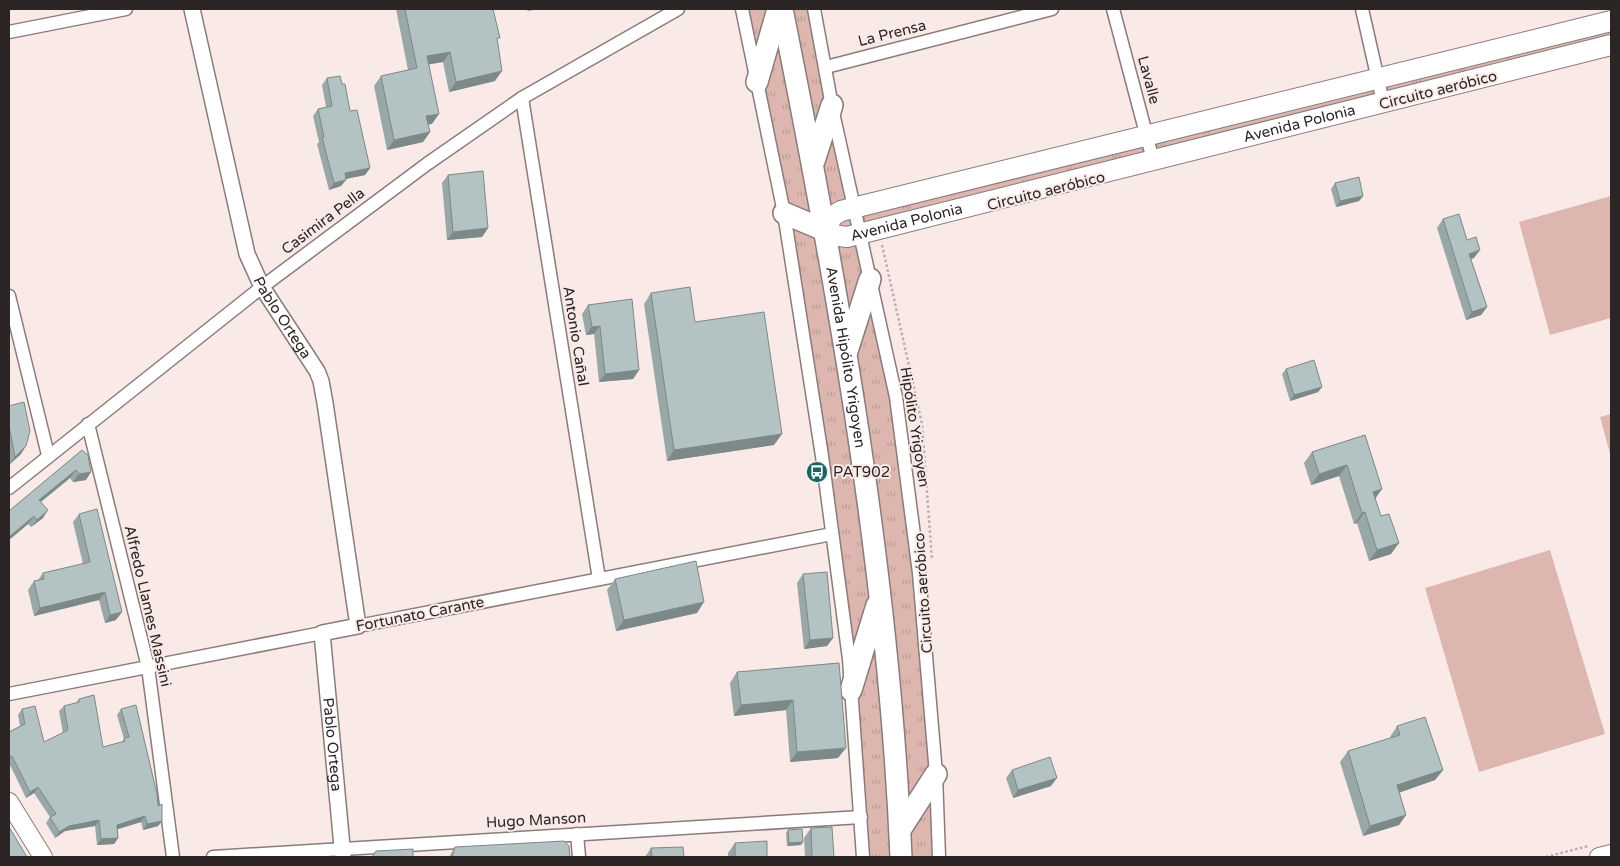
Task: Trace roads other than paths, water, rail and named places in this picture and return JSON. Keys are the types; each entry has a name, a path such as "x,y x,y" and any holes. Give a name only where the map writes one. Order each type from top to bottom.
{"highway":[{"path":"757,82 778,9"},
{"name":"Avenida Hipólito Yrigoyen","path":"782,9 814,164 846,353 880,595 902,857"},
{"path":"814,164 832,105"},
{"path":"784,213 824,230"},
{"path":"846,353 870,279"},
{"path":"851,690 880,595"},
{"path":"900,830 936,774"}],"main road":[{"name":"Avenida Polonia","path":"1611,21 1377,77 1147,137 836,213 824,230 842,237 860,234 1611,44"},
{"path":"9,802 43,857"},
{"path":"1596,851 1611,854"}],"street":[{"path":"9,32 126,9"},
{"name":"Pablo Ortega","path":"192,9 247,254 262,287 321,381 358,626"},
{"name":"Casimira Pella","path":"9,488 48,455 262,287 426,164 522,98 678,9"},
{"path":"742,9 784,213 822,456 849,659 862,817 863,857"},
{"name":"Hipólito Yrigoyen","path":"814,9 832,105 896,397 919,573 936,774 938,857"},
{"name":"La Prensa","path":"826,67 1052,9"},
{"name":"Lavalle","path":"1113,9 1153,160"},
{"path":"1362,9 1384,102"},
{"name":"Antonio Cañal","path":"522,98 599,579"},
{"path":"9,296 48,455"},
{"name":"Alfredo Llames Massini","path":"88,424 148,667 173,857"},
{"name":"Fortunato Carante","path":"9,694 832,534"},
{"name":"Pablo Ortega","path":"322,633 343,852"},
{"name":"Hugo Manson","path":"213,857 343,852 577,834 862,817"},
{"path":"577,834 579,857"}],"place":[{"name":"PAT902","path":"817,472"}]}
